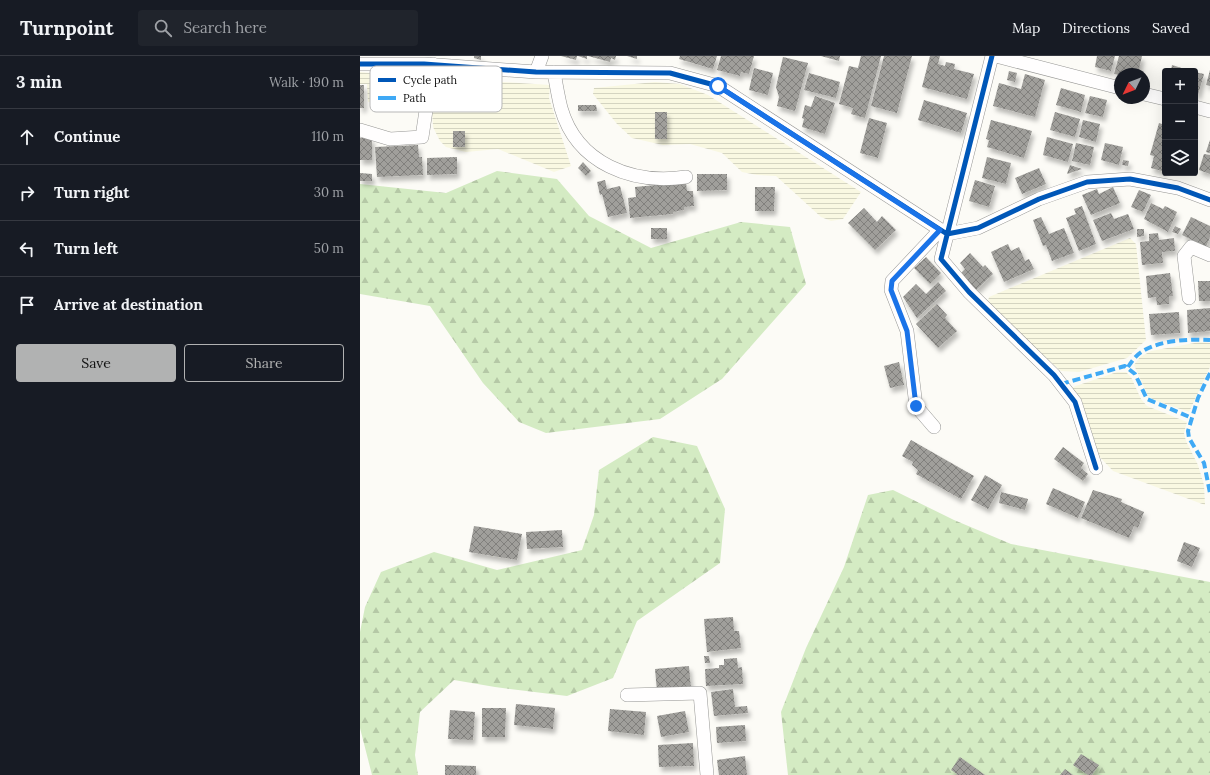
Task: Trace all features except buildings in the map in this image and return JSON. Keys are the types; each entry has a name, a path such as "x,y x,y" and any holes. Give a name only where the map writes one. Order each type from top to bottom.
{"street":[{"path":"536,72 542,56"},
{"path":"992,56 944,232 941,259 969,292 1054,375 1075,402 1096,468"},
{"path":"996,56 1114,86"},
{"path":"360,64 433,64 459,66"},
{"path":"502,69 536,72 670,73 718,86 944,232"},
{"path":"554,72 561,109 573,133 595,159 628,175 665,180 686,177"},
{"path":"1150,95 1162,98"},
{"path":"1198,108 1210,111"},
{"path":"360,130 390,139 422,137 426,112"},
{"path":"934,427 916,406 907,331 891,290 892,281 944,232 978,228 1039,199 1087,182 1130,179 1178,188 1210,200"},
{"path":"1189,298 1184,256 1191,248 1210,255"},
{"path":"627,695 700,693 707,775"}],"green space":[{"path":"360,72 370,73 370,102 368,102 367,84 360,84"},
{"path":"502,82 550,85 549,98 571,166 554,172 498,149 466,152 446,147 440,141 433,127 432,112 502,112"},
{"path":"655,82 680,84 708,95 861,192 843,219 831,221 821,217 776,176 757,175 742,172 722,153 690,144 663,145 632,138 617,124 593,94 594,88"},
{"path":"497,171 557,179 589,216 651,248 741,222 790,227 806,284 722,379 660,419 546,433 519,422 483,383 430,306 360,294 360,184 446,193"},
{"path":"1130,238 1136,244 1146,340 1127,358 1079,372 1061,371 987,306 989,297"},
{"path":"1200,342 1210,343 1210,367 1189,412 1154,400 1148,396 1134,365 1140,357 1151,351"},
{"path":"1117,372 1126,372 1131,377 1141,399 1147,406 1187,422 1184,433 1186,441 1198,465 1204,485 1205,505 1113,471 1096,453 1073,392 1073,387"},
{"path":"653,437 697,446 725,509 720,563 637,621 613,678 567,696 454,680 420,712 415,755 418,775 372,775 360,728 360,632 365,607 381,572 434,552 497,570 582,550 594,515 599,470"},
{"path":"893,490 954,520 1011,544 1210,582 1210,775 788,775 781,712 806,648 844,567 868,495"}],"marked path":[{"path":"1128,367 1134,358 1150,347 1158,344 1184,340 1210,340"},
{"path":"1061,384 1125,366 1135,374 1147,399 1192,418"},
{"path":"1210,373 1198,398 1188,431 1189,438 1204,463 1210,493"}],"cycle path":[{"path":"992,56 941,259 969,292 1054,375 1075,402 1096,468"},
{"path":"360,64 424,64 452,66"},
{"path":"502,70 536,72 670,73 718,86 947,234 978,228 1039,199 1087,182 1130,179 1178,188 1210,200"}],"route":[{"path":"718,86 940,230 892,281 891,290 907,331 916,406"}]}
